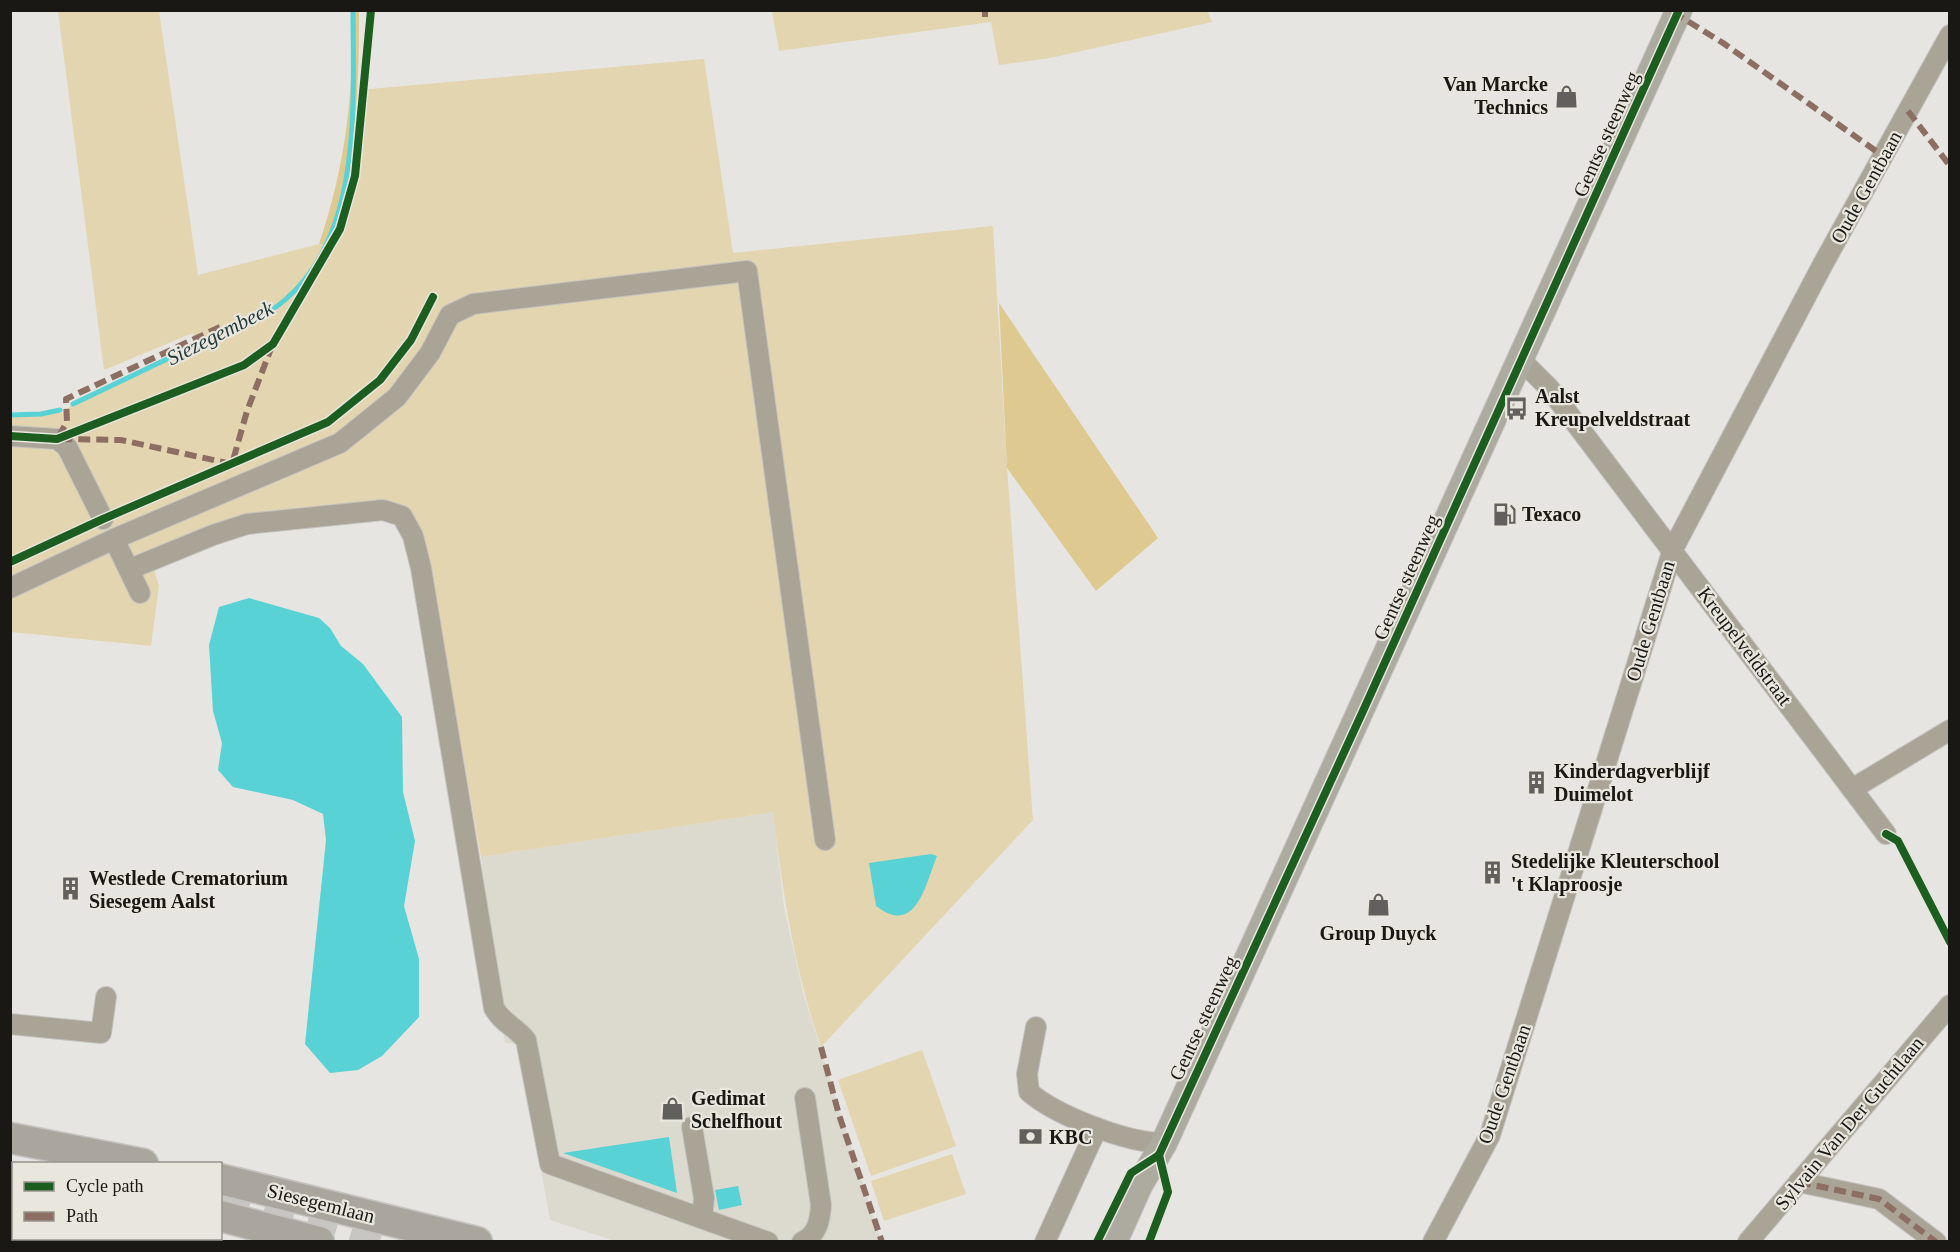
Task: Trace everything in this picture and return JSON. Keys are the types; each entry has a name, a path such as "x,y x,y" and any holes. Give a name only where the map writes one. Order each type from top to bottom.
{"highway":[{"path":"10,1138 133,1162"},
{"name":"Siesegemlaan","path":"222,1179 477,1242"},
{"path":"222,1217 319,1242"}],"main road":[{"name":"Gentse steenweg","path":"1113,1242 1139,1186 1161,1149 1522,361 1679,10"},
{"name":"Gentse steenweg","path":"1132,1242 1155,1190 1161,1149"}],"street":[{"name":"Oude Gentbaan","path":"1433,1242 1490,1135 1673,549 1823,264 1950,35"},
{"path":"10,588 114,539 340,442 398,397 430,353 450,315 473,304 747,271 825,840"},
{"name":"Kreupelveldstraat","path":"1522,361 1549,388 1673,549 1886,834"},
{"path":"10,436 57,439 67,447 103,519"},
{"path":"130,569 213,535 247,524 383,510 402,516 413,536 421,568 493,1001 502,1022 516,1028 526,1040 550,1164 768,1242"},
{"path":"114,539 140,593"},
{"path":"1852,789 1950,730"},
{"path":"10,1024 101,1034 106,997"},
{"name":"Sylvain Van Der Guchtlaan","path":"1748,1242 1950,1005"},
{"path":"1036,1027 1027,1074 1029,1092 1039,1101 1097,1128 1161,1149"},
{"path":"802,1242 809,1238 820,1222 820,1205 805,1098"},
{"path":"692,1127 704,1198 702,1218"},
{"path":"1045,1242 1097,1128"},
{"path":"1799,1182 1879,1199 1936,1242"}],"shaded area":[{"path":"1207,10 1212,22 1050,58 999,65 991,22 779,51 772,11"},
{"path":"58,11 159,11 198,275 319,244 325,245 343,188 359,90 704,59 733,253 993,226 1007,468 1033,820 821,1047 791,931 773,812 481,857 430,566 422,532 408,509 384,501 245,515 149,553 159,586 151,646 11,632 10,415 62,413 73,404 244,324 194,343 193,333 104,370"},
{"path":"351,11 359,11 354,130 344,188 325,245 319,244 336,187 346,129 351,70"},
{"path":"999,303 1158,538 1096,591 1007,468"},
{"path":"773,812 784,908 803,993 881,1241 615,1241 550,1220 518,1044 505,1043 481,857"},
{"path":"922,1050 956,1146 871,1176 838,1080"},
{"path":"952,1154 966,1194 884,1221 871,1181"}],"water":[{"path":"249,598 319,618 330,628 341,646 363,664 402,717 403,792 415,841 404,906 419,959 419,1017 382,1056 358,1070 330,1073 305,1044 326,840 323,814 293,800 233,787 218,770 222,743 213,711 209,645 219,607"},
{"path":"931,854 937,856 923,893 910,911 901,915 890,914 876,906 869,863"},
{"path":"669,1137 677,1193 563,1153"},
{"path":"738,1186 742,1205 719,1210 715,1190"}],"waterway":[{"name":"Siezegembeek","path":"73,404 264,315 286,299 311,271 329,239 341,203 348,164 352,124 353,10"},
{"name":"Siezegembeek","path":"10,415 41,414 60,410"}],"tunnel":[{"path":"222,1201 327,1223 389,1242"}],"marked path":[{"path":"985,10 985,17"},
{"path":"1673,12 1723,43 1883,156"},
{"path":"1908,111 1950,166"},
{"path":"220,327 66,399 67,422 57,439 121,440 232,464 247,411 272,346"},
{"path":"821,1047 839,1115 882,1242"},
{"path":"1799,1182 1879,1199 1936,1242"}],"cycle path":[{"path":"10,436 57,439 244,365 273,344 340,229 355,176 371,10"},
{"path":"1159,1155 1363,711 1679,10"},
{"path":"10,562 103,519 328,422 380,380 411,340 433,297"},
{"path":"1886,834 1898,841 1950,942"},
{"path":"1097,1242 1131,1173 1159,1155"},
{"path":"1149,1242 1168,1192 1159,1155"}],"place":[{"name":"Van Marcke Technics","path":"1566,96"},
{"name":"Aalst Kreupelveldstraat","path":"1517,408"},
{"name":"Texaco","path":"1504,514"},
{"name":"Kinderdagverblijf Duimelot","path":"1536,782"},
{"name":"Stedelijke Kleuterschool 't Klaproosje","path":"1493,872"},
{"name":"Westlede Crematorium Siesegem Aalst","path":"71,889"},
{"name":"Group Duyck","path":"1378,905"},
{"name":"Gedimat Schelfhout","path":"673,1109"},
{"name":"KBC","path":"1031,1137"}]}
